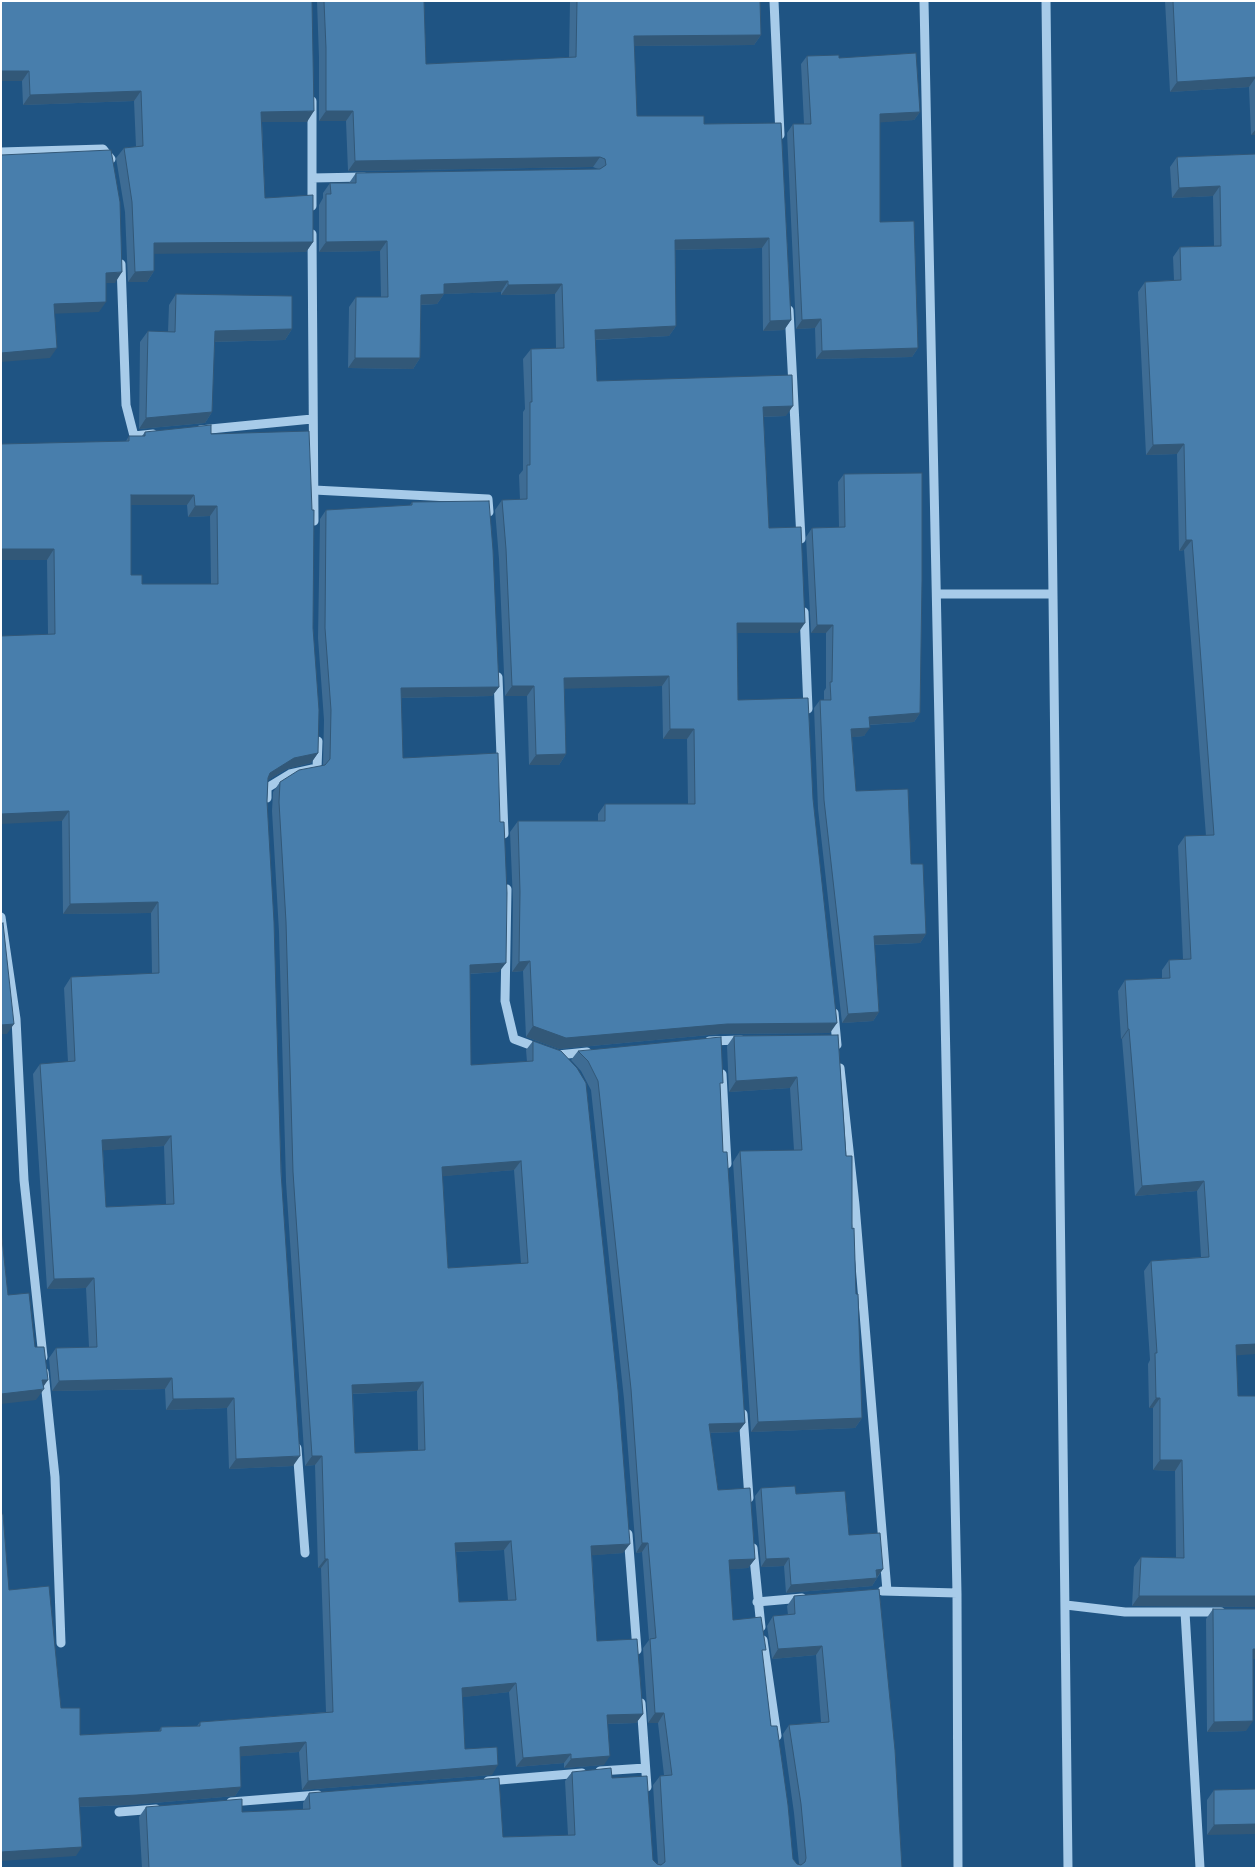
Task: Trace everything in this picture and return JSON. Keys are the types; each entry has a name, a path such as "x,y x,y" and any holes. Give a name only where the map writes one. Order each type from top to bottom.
{"street":[{"path":"774,1 781,149"},
{"path":"924,1 938,594 957,1593 958,1868"},
{"path":"1046,1 1068,1868"},
{"path":"312,88 312,218"},
{"path":"1,152 103,149 110,157 112,166"},
{"path":"312,178 370,177"},
{"path":"312,228 314,530"},
{"path":"120,250 126,405 134,436 164,433"},
{"path":"788,297 801,553"},
{"path":"194,430 312,420"},
{"path":"314,490 488,499 490,524"},
{"path":"938,594 1053,594"},
{"path":"803,602 808,720"},
{"path":"498,667 505,843"},
{"path":"266,811 267,788 290,774 317,768 318,730"},
{"path":"506,882 505,1001 514,1039 561,1058 596,1051"},
{"path":"1,917 16,1019 24,1180 55,1477 61,1643"},
{"path":"832,1000 855,1205 887,1591"},
{"path":"827,1039 836,1039"},
{"path":"720,1040 720,1050"},
{"path":"700,1042 749,1040"},
{"path":"721,1060 727,1170"},
{"path":"742,1406 750,1504"},
{"path":"297,1436 304,1553"},
{"path":"628,1524 638,1660"},
{"path":"753,1543 757,1602 778,1746"},
{"path":"868,1592 957,1593"},
{"path":"757,1602 813,1597"},
{"path":"1066,1605 1125,1612 1229,1612"},
{"path":"1185,1612 1200,1868"},
{"path":"640,1689 648,1795"},
{"path":"476,1782 645,1768"},
{"path":"218,1804 327,1794"},
{"path":"119,1812 168,1808"}],"building":[{"path":"1,1 312,1 314,111 261,112 265,198 313,195 313,242 154,243 154,271 135,272 132,202 124,148 143,146 141,91 30,95 29,71 1,71"},
{"path":"324,1 424,1 426,64 576,57 577,1 760,1 761,35 634,36 637,116 704,116 704,124 781,123 791,320 770,321 769,238 675,240 676,326 595,330 597,381 792,375 793,406 763,407 769,528 801,527 805,623 737,623 738,700 808,698 813,799 837,1023 727,1024 566,1038 533,1026 530,961 519,962 518,821 605,821 605,804 695,804 694,729 670,729 669,676 564,678 566,754 536,755 534,686 512,686 502,500 527,499 527,465 530,465 530,402 532,402 531,349 564,348 562,284 508,285 508,281 444,284 444,294 421,295 420,358 355,358 356,297 388,297 387,241 326,242 326,194 331,194 330,183 356,183 356,173 600,169 606,165 605,159 600,157 355,161 353,111 326,111"},
{"path":"1173,1 1256,1 1256,77 1177,82"},
{"path":"916,53 920,112 880,114 880,222 914,221 918,348 822,351 821,319 802,320 793,124 811,124 807,56 839,55 839,58"},
{"path":"111,150 120,202 122,272 106,273 106,302 54,304 57,348 1,353 1,155"},
{"path":"1256,154 1256,1344 1236,1345 1238,1396 1256,1396 1256,1596 1139,1596 1141,1557 1184,1558 1182,1460 1160,1460 1160,1398 1156,1398 1155,1353 1157,1353 1151,1261 1209,1257 1204,1181 1142,1186 1125,980 1170,978 1169,960 1191,959 1185,836 1214,835 1192,540 1186,540 1184,444 1153,445 1145,282 1181,280 1180,247 1221,246 1220,186 1179,188 1177,157"},
{"path":"176,294 292,296 292,329 215,331 212,412 146,418 148,331 175,332"},
{"path":"211,425 211,434 309,431 312,510 314,510 313,628 319,710 318,753 294,758 270,773 267,801 274,922 281,1172 300,1456 236,1459 234,1398 173,1399 172,1378 59,1381 56,1348 97,1347 94,1278 54,1279 40,1064 75,1061 71,977 159,973 158,902 70,904 69,811 1,814 1,636 55,634 54,549 1,549 1,444 129,441 129,436 145,436 145,432","holes":["131,495 194,495 195,506 217,506 218,584 142,584 142,575 131,575","171,1136 174,1204 106,1207 102,1140"]},
{"path":"922,473 920,713 869,717 870,728 851,729 856,791 908,789 911,864 923,864 926,934 874,936 879,1012 848,1014 824,800 820,700 831,700 833,625 817,625 812,528 845,527 844,474"},
{"path":"489,501 499,687 401,688 403,758 498,753 500,822 504,822 507,893 506,963 470,965 471,1065 533,1061 533,1041 561,1051 577,1068 586,1083 618,1390 630,1544 591,1546 597,1641 637,1639 643,1714 607,1715 610,1756 571,1759 571,1754 523,1758 516,1683 462,1688 465,1749 497,1747 498,1765 308,1781 306,1742 240,1747 241,1787 79,1798 82,1847 1,1852 1,1514 3,1514 9,1590 49,1586 61,1708 80,1708 80,1735 161,1731 161,1727 200,1726 200,1722 333,1712 328,1559 325,1559 322,1456 312,1456 293,1172 286,922 279,802 280,782 299,770 325,765 330,759 331,710 325,628 326,510 412,505 412,502","holes":["521,1161 528,1263 448,1268 442,1167","423,1382 425,1450 355,1453 352,1385","511,1541 516,1600 459,1602 455,1543"]},
{"path":"3,923 14,1024 1,1025 1,924"},
{"path":"838,1035 846,1156 852,1156 852,1229 854,1228 856,1294 858,1294 862,1418 758,1422 740,1151 802,1150 797,1077 736,1081 734,1036"},
{"path":"721,1037 723,1083 720,1083 723,1152 727,1152 745,1423 709,1424 718,1490 750,1488 755,1559 729,1560 733,1620 761,1617 766,1650 762,1650 771,1726 777,1726 793,1859 797,1864 801,1865 805,1862 806,1858 801,1804 789,1725 829,1722 822,1646 778,1649 773,1616 795,1614 794,1596 879,1589 895,1750 902,1868 149,1868 146,1807 242,1799 242,1812 310,1809 309,1793 499,1778 503,1837 575,1835 572,1772 611,1768 612,1778 647,1776 653,1860 661,1865 665,1862 660,1776 672,1775 664,1713 655,1713 650,1639 656,1638 648,1543 642,1543 631,1389 598,1081 588,1061 578,1051"},
{"path":"1,1229 8,1295 29,1293 35,1347 44,1347 48,1380 42,1380 44,1389 1,1394"},
{"path":"795,1486 796,1494 845,1491 849,1535 880,1533 883,1569 876,1570 877,1578 791,1585 789,1558 766,1559 761,1488"},
{"path":"1213,1609 1256,1609 1256,1649 1253,1649 1253,1721 1214,1722"},
{"path":"1256,1789 1256,1824 1214,1825 1214,1790"}]}
